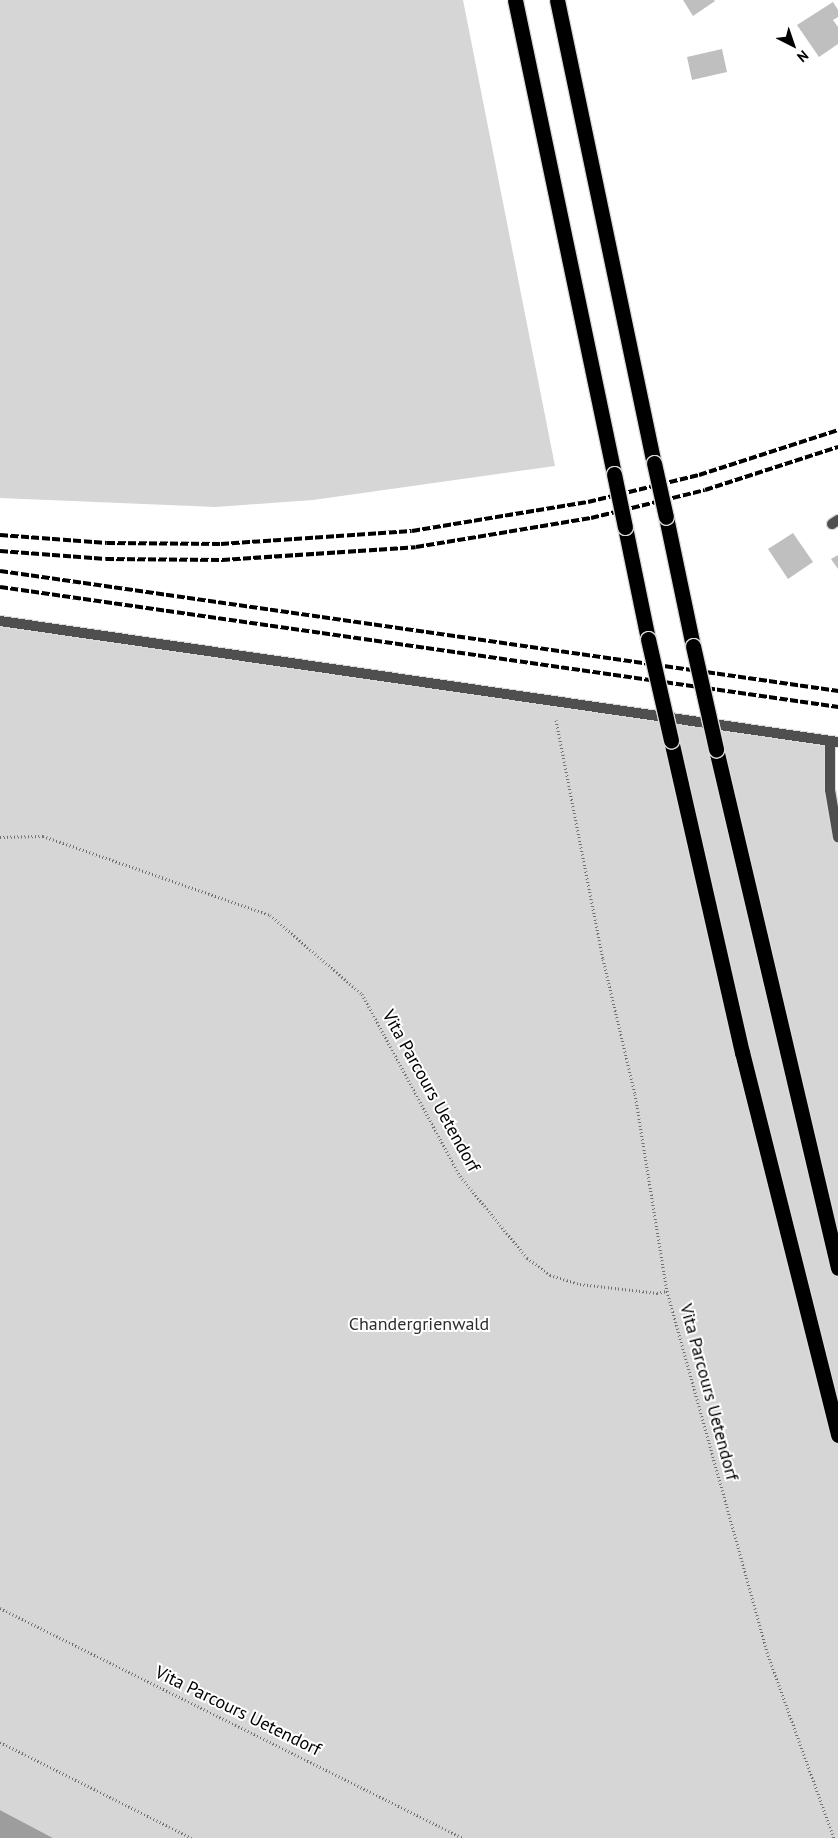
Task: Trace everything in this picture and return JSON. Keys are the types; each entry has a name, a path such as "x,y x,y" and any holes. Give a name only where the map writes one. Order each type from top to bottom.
{"highway":[{"path":"515,0 648,639 742,1052 838,1435"},
{"path":"557,0 693,646 838,1268"}],"lane":[{"path":"0,620 834,741 830,790 838,837"}],"path":[{"path":"552,699 603,959 635,1094 667,1291"},
{"name":"Vita Parcours Uetendorf","path":"0,837 43,836 270,915 362,994 460,1176 527,1258 550,1275 580,1284 657,1293 667,1291 766,1652 834,1838"},
{"name":"Vita Parcours Uetendorf","path":"0,1608 464,1838"},
{"path":"0,1742 192,1838"}],"green space":[{"path":"0,0 463,0 555,466 313,500 216,507 0,498"},
{"name":"Chandergrienwald","path":"0,621 830,741 838,837 838,1838 53,1838 0,1810"}],"shaded area":[{"path":"0,1810 53,1838 0,1838"}],"building":[{"path":"683,0 714,0 715,1 693,16"},
{"path":"833,2 838,10 838,17 833,20 838,27 838,44 819,57 797,25"},
{"path":"722,49 727,72 692,80 687,57"},
{"path":"793,533 813,562 788,579 768,549"},
{"path":"838,555 838,569 831,559"}],"railway":[{"path":"0,535 107,543 221,544 412,531 588,502 699,475 838,430"},
{"path":"0,551 106,559 222,560 416,547 591,518 705,490 838,447"},
{"path":"0,571 838,691"},
{"path":"0,587 838,707"}]}
